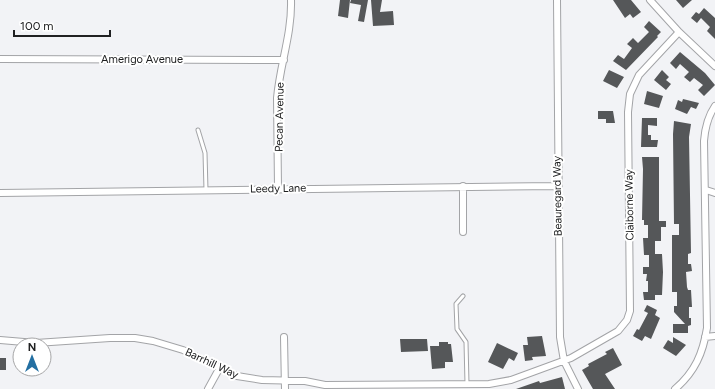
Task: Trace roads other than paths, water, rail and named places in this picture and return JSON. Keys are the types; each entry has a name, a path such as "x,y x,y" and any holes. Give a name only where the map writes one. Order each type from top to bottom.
{"street":[{"name":"Pecan Avenue","path":"278,188 277,98 291,27 291,0"},
{"name":"Beauregard Way","path":"557,0 557,186 560,337 564,361 578,389"},
{"path":"650,0 679,32 715,66"},
{"name":"Claiborne Way","path":"564,361 618,331 628,316 630,306 628,112 630,94 639,75 679,32"},
{"name":"Amerigo Avenue","path":"0,58 284,60"},
{"path":"675,389 689,376 696,366 702,352 705,337 705,133 711,112 715,106"},
{"path":"463,186 463,232"},
{"name":"Leedy Lane","path":"0,193 278,188 557,186"},
{"path":"706,190 715,193"},
{"path":"705,337 715,336"},
{"path":"284,337 285,389"},
{"name":"Barrhill Way","path":"0,340 36,343 110,338 135,338 165,344 183,350 218,369 243,378 305,381 325,385 459,387 468,384 489,384 511,380 564,361"},
{"path":"208,389 218,369"}],"lane":[{"path":"198,130 205,153 206,190"},
{"path":"463,296 456,304 456,322 457,329 466,342 468,384"}]}
